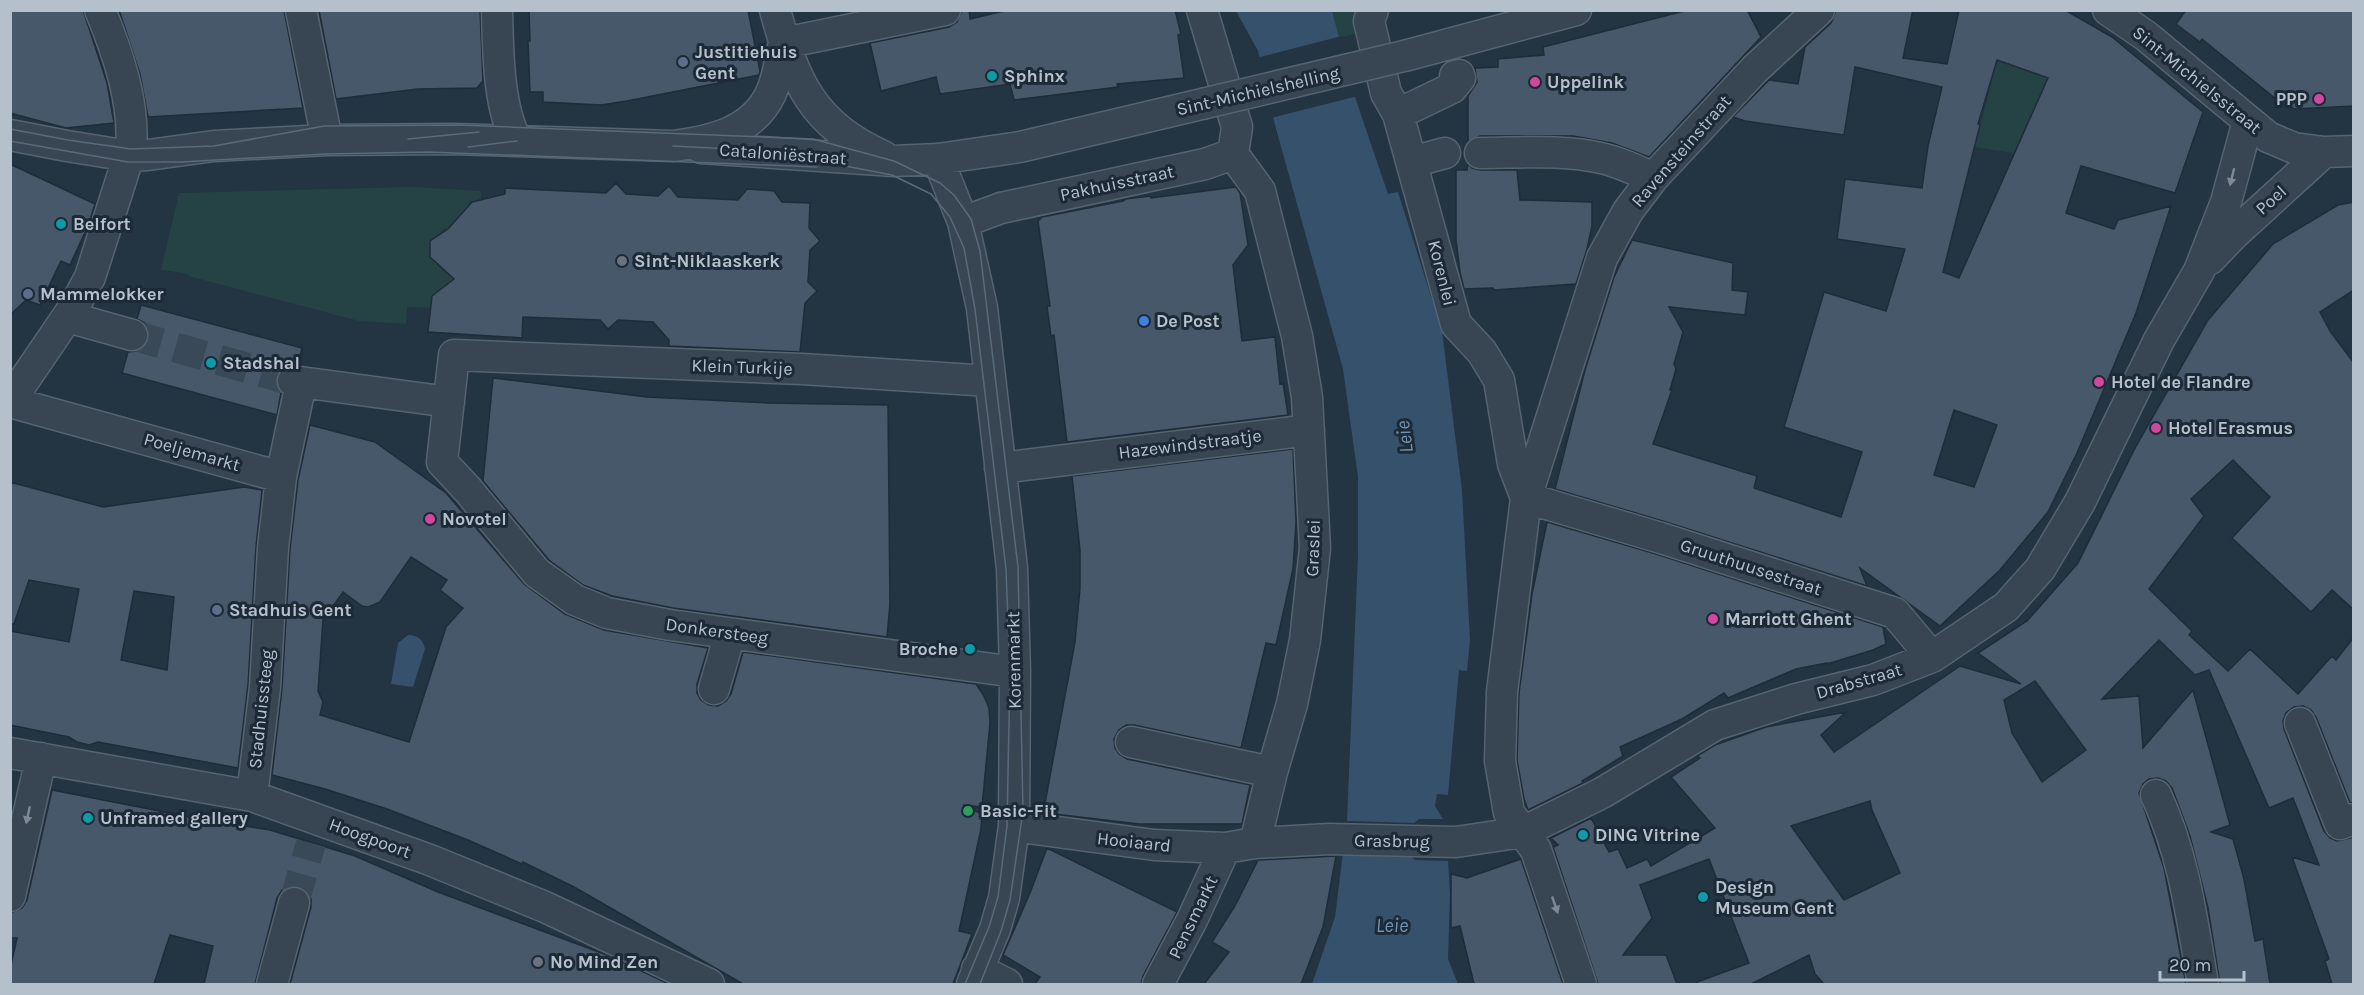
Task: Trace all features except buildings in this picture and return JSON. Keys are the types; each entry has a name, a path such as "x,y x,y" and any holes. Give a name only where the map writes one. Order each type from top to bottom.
{"street":[{"path":"10,401 68,317 90,277 129,156 133,130 123,74 100,10"},
{"path":"301,10 327,140"},
{"path":"775,10 799,84 812,104 852,140 894,161 938,159"},
{"path":"1202,10 1237,127 1233,154"},
{"name":"Korenlei","path":"1373,10 1369,21 1392,103 1412,162 1456,324 1482,352 1499,380 1513,464 1538,502"},
{"name":"Sint-Michielshelling","path":"938,159 1020,147 1408,55 1576,10"},
{"name":"Ravensteinstraat","path":"1590,296 1602,258 1628,211 1653,178 1755,69 1819,10"},
{"name":"Sint-Michielsstraat","path":"2108,10 2146,36 2268,136 2294,148 2324,152"},
{"path":"784,43 926,13"},
{"path":"497,21 509,126 517,141"},
{"path":"10,135 129,156 214,146 327,140 517,141 673,147 727,136 759,111 771,93 784,43"},
{"path":"1392,103 1452,88 1460,78 1459,75 1455,76"},
{"name":"Poel","path":"2112,435 2159,340 2199,271 2226,202 2248,121"},
{"name":"Cataloniëstraat","path":"673,147 894,161"},
{"path":"2324,152 2354,151"},
{"name":"Poel","path":"2199,271 2233,235 2324,152"},
{"path":"1412,162 1445,153"},
{"path":"1480,153 1584,155 1628,166 1653,178"},
{"name":"Graslei","path":"1233,154 1260,191 1297,336 1307,397 1315,548 1307,628 1292,704 1272,772 1255,843"},
{"name":"Pakhuisstraat","path":"963,222 1000,208 1205,164 1233,154"},
{"name":"Korenmarkt","path":"938,159 963,222 982,308 1012,568 1015,672 1012,839 1004,898 977,970"},
{"name":"Korenlei","path":"1581,984 1530,841 1509,813 1500,761 1502,692 1538,502 1590,296"},
{"path":"68,317 132,335"},
{"name":"Klein Turkije","path":"449,402 454,355 802,369 990,381"},
{"path":"281,477 297,382 449,402"},
{"name":"Poeljemarkt","path":"10,401 281,477"},
{"name":"Donkersteeg","path":"449,402 442,462 537,573 575,600 608,613 670,625 1015,672"},
{"name":"Hazewindstraatje","path":"1000,468 1309,430"},
{"name":"Drabstraat","path":"1530,841 1602,793 1715,725 1796,699 1873,680 1932,657 2006,607 2040,569 2080,502 2112,435"},
{"name":"Stadhuissteeg","path":"252,796 265,687 273,548 281,477"},
{"name":"Gruuthuusestraat","path":"1538,502 1895,613 1932,657"},
{"path":"714,688 730,633"},
{"path":"2300,723 2340,824 2354,819"},
{"path":"1131,742 1272,772"},
{"name":"Hoogpoort","path":"10,753 252,796 315,831 430,860 546,907 709,984"},
{"path":"10,896 40,758"},
{"path":"2156,795 2173,836 2186,881 2203,984"},
{"name":"Hooiaard","path":"1012,839 1225,848 1255,843"},
{"name":"Grasbrug","path":"1255,843 1329,839 1530,841"},
{"name":"Pensmarkt","path":"1158,984 1192,920 1225,848"},
{"path":"272,984 294,903"},
{"path":"977,970 1007,984"}],"green space":[{"path":"1332,11 1367,11 1366,31 1339,38"},
{"path":"1999,52 2048,78 2014,153 1975,147"},
{"path":"411,187 481,191 481,200 476,207 472,200 469,202 473,210 454,232 445,228 431,241 430,257 444,271 452,268 452,278 461,289 434,308 407,307 406,324 359,321 184,273 161,270 179,193"}],"water":[{"name":"Leie","path":"1236,11 1332,11 1356,100 1388,194 1398,192 1442,331 1462,490 1470,640 1467,671 1459,670 1448,795 1437,794 1435,806 1446,824 1450,894 1448,959 1458,984 1312,984 1335,917 1347,821 1358,554 1358,477 1343,369 1275,125 1258,51"},
{"path":"408,635 419,638 425,649 413,687 391,684 398,643"}],"pier":[{"path":"1342,36 1358,96 1271,118 1256,58"},
{"path":"1419,819 1443,819 1446,824 1448,861 1415,860 1412,857 1342,855 1347,821 1414,823"}],"tunnel":[{"path":"132,335 293,381"},
{"path":"294,903 311,843"}],"tram line":[{"path":"10,129 131,149 214,146 324,126 460,125 813,139 894,161 940,183 954,195 971,219 980,251 1018,567 1023,811 1010,900 1001,931 980,984"},
{"path":"408,139 479,132"},
{"path":"10,141 128,162 429,152 817,167"},
{"path":"468,147 517,141"},
{"path":"673,146 767,151 892,175 931,194 950,217 964,248 975,309 1006,569 1010,671 1007,826 998,897 989,927 965,984"}],"place":[{"name":"Justitiehuis Gent","path":"683,62"},
{"name":"Sphinx","path":"992,76"},
{"name":"Uppelink","path":"1535,82"},
{"name":"PPP","path":"2319,99"},
{"name":"Belfort","path":"61,224"},
{"name":"Sint-Niklaaskerk","path":"622,261"},
{"name":"Mammelokker","path":"28,294"},
{"name":"De Post","path":"1144,321"},
{"name":"Stadshal","path":"211,363"},
{"name":"Hotel de Flandre","path":"2099,382"},
{"name":"Hotel Erasmus","path":"2156,428"},
{"name":"Novotel","path":"430,519"},
{"name":"Stadhuis Gent","path":"217,610"},
{"name":"Marriott Ghent","path":"1713,619"},
{"name":"Broche","path":"970,649"},
{"name":"Basic-Fit","path":"968,811"},
{"name":"Unframed gallery","path":"88,818"},
{"name":"DING Vitrine","path":"1583,835"},
{"name":"Design Museum Gent","path":"1703,897"},
{"name":"No Mind Zen","path":"538,962"}]}
